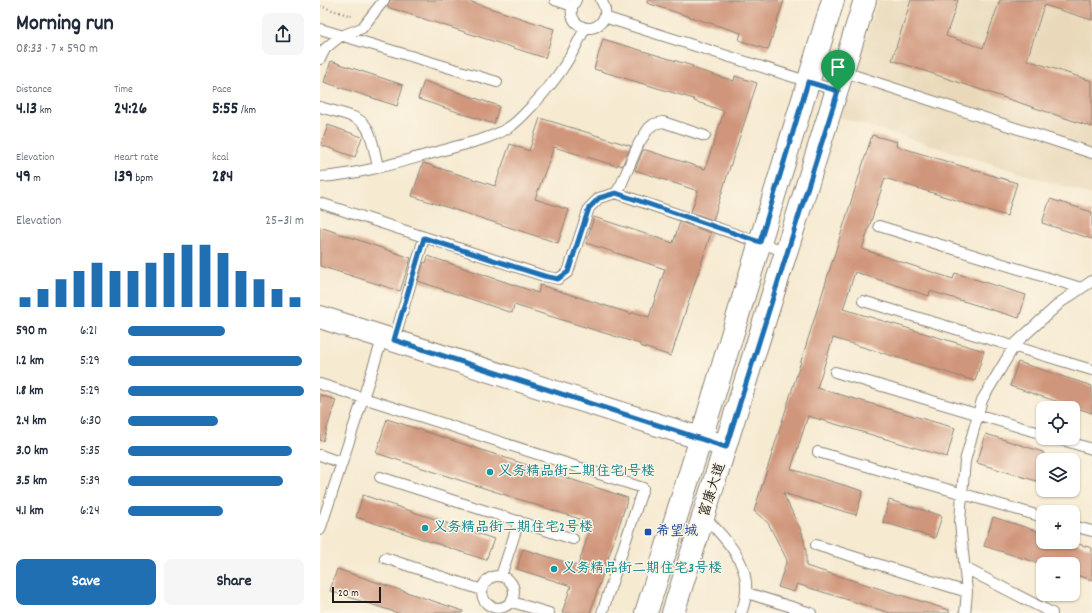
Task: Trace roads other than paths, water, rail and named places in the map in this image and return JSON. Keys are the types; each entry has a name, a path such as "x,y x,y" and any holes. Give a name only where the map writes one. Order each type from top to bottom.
{"street":[{"name":"富康大道","path":"646,613 701,438 833,0"},
{"name":"富康大道","path":"673,613 866,0"},
{"path":"320,317 726,447"}],"lane":[{"path":"320,59 325,49 341,36 358,31 368,21 384,0"},
{"path":"555,0 574,3 573,17 575,22 585,28 596,26 604,17 605,9 601,0"},
{"path":"604,17 808,82 841,81 1092,153"},
{"path":"320,177 342,175 378,167 482,139 509,128 521,118 563,70 572,56 585,28"},
{"path":"320,30 497,82"},
{"path":"320,107 350,115 364,122 372,138 378,167"},
{"path":"616,193 625,177 639,143 644,134 654,124 663,122 706,136"},
{"path":"320,203 424,238 544,276 558,279 568,272 589,208 599,198 616,193 787,252"},
{"path":"879,226 1082,288"},
{"path":"320,530 363,398 388,338 424,238"},
{"path":"965,613 967,592 960,522 962,494 965,461 982,400 1014,346 1061,302 1092,281"},
{"path":"863,301 1092,370"},
{"path":"835,372 1036,432"},
{"path":"320,384 643,488 602,613"},
{"path":"1079,445 1092,449"},
{"path":"818,452 1036,515"},
{"path":"320,456 342,463"},
{"path":"380,476 573,539"},
{"path":"704,516 729,542 742,563 746,579 747,593 741,613"},
{"path":"501,576 519,521"},
{"path":"1080,528 1092,531"},
{"path":"816,545 967,592"},
{"path":"385,558 482,590"},
{"path":"965,568 1052,613"},
{"path":"501,576 506,578 513,586 514,591 512,602 503,608 491,610 484,601 482,590 486,581 491,578 501,576"},
{"path":"747,593 811,613"},
{"path":"512,602 549,613"}],"place":[{"name":"义务精品街二期住宅1号楼","path":"490,472"},
{"name":"义务精品街二期住宅2号楼","path":"425,528"},
{"name":"希望城","path":"648,532"},
{"name":"义务精品街二期住宅3号楼","path":"554,569"}]}
